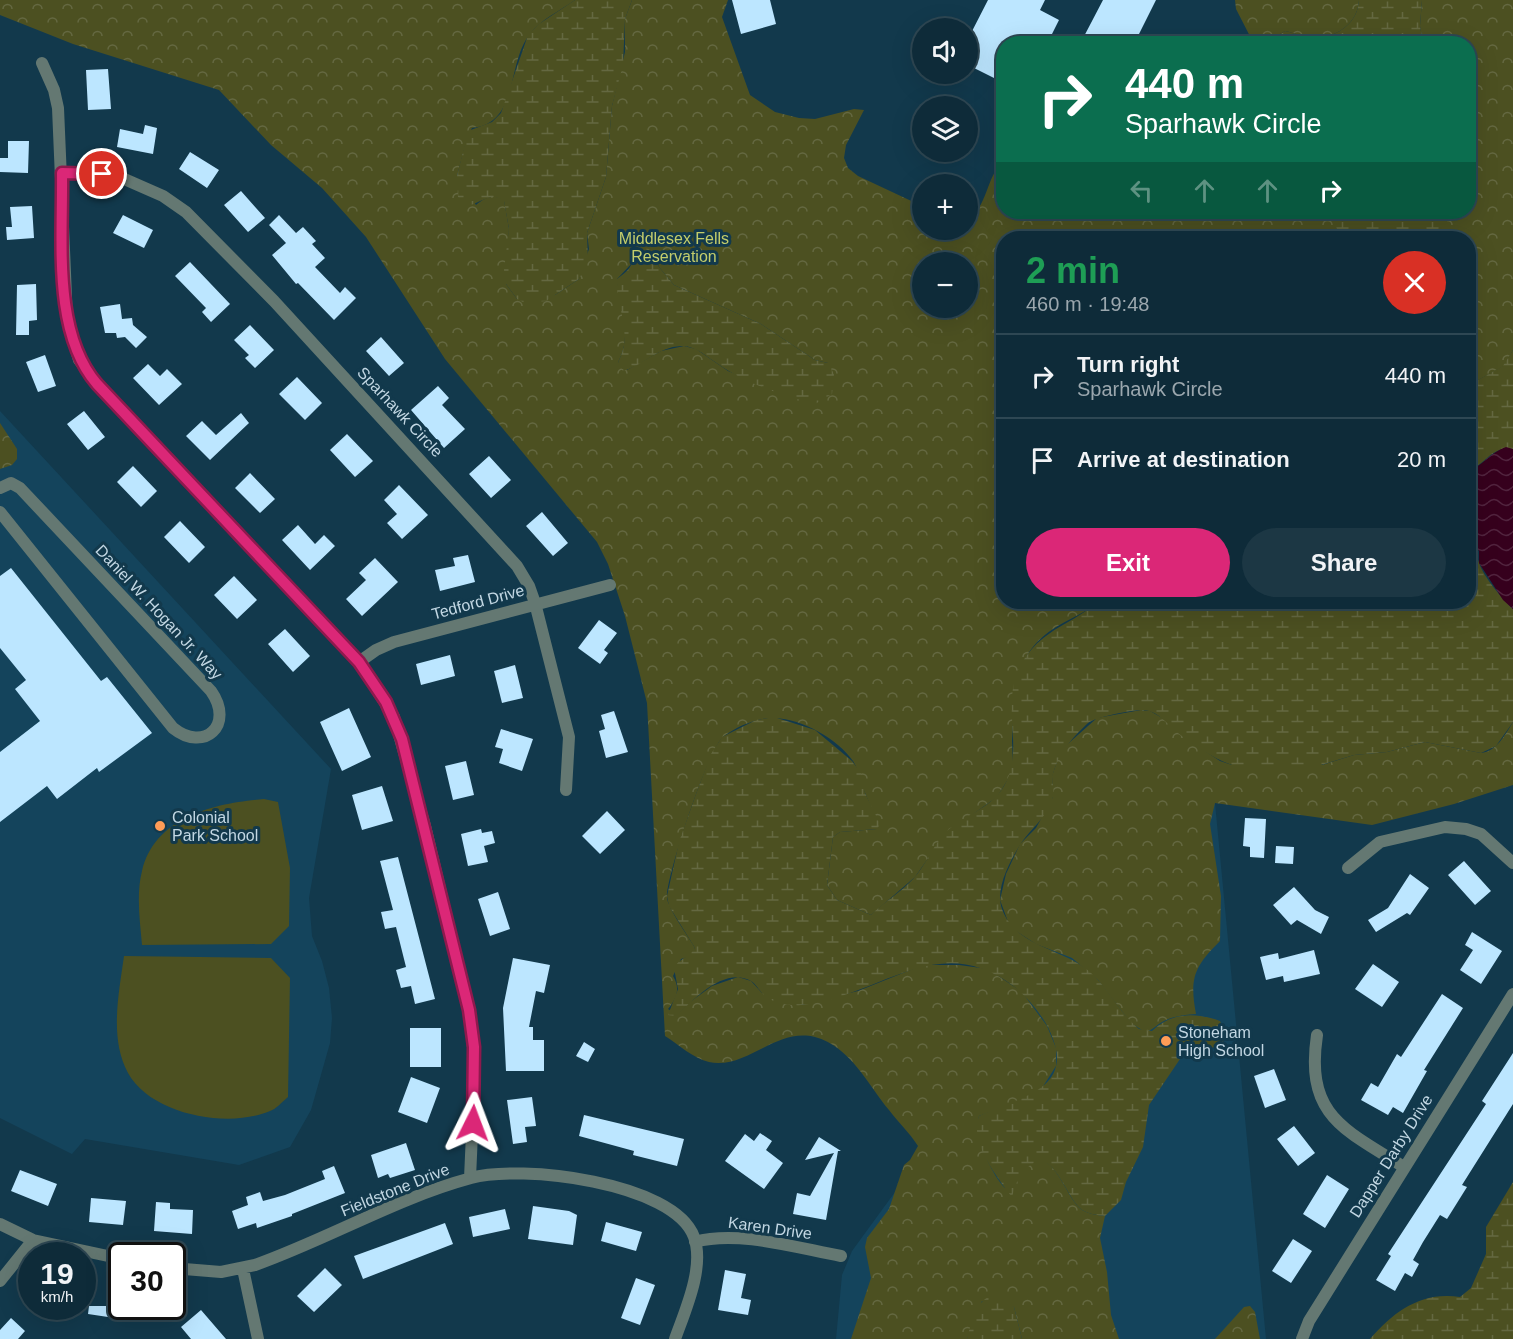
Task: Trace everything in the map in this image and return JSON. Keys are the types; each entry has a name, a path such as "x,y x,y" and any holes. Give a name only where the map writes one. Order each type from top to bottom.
{"street":[{"path":"42,63 56,98 62,173 67,320 79,360 97,384 359,662 386,702 402,739 469,1010 475,1066 470,1178"},
{"name":"Sparhawk Circle","path":"62,173 96,173 122,178 163,196 194,220 274,301 497,543 523,575 534,603 569,737 566,790"},
{"name":"Daniel W. Hogan Jr. Way","path":"0,488 11,483 20,488 210,691 221,711 215,730 206,736 193,737 173,728 0,512"},
{"name":"Tedford Drive","path":"359,662 376,650 394,642 534,603 610,585"},
{"path":"1348,868 1380,842 1445,827 1466,829 1481,834 1513,863"},
{"name":"Dapper Darby Drive","path":"1302,1339 1309,1321 1513,994"},
{"path":"1317,1035 1313,1069 1320,1096 1331,1117 1404,1167"},
{"name":"Fieldstone Drive","path":"186,1269 211,1272 243,1269 470,1178 511,1172 558,1176 658,1202 688,1227 695,1242"},
{"path":"0,1224 33,1240 108,1256"},
{"name":"Karen Drive","path":"695,1242 715,1238 742,1239 841,1256"},
{"path":"0,1281 33,1240"},
{"path":"675,1339 693,1281 696,1262 695,1242"},
{"path":"243,1269 258,1339"}],"shaded area":[{"name":"Colonial Park School","path":"0,411 331,769 309,898 312,936 329,988 332,1018 330,1043 311,1110 290,1147 239,1165 85,1139 72,1154 0,1118"},
{"name":"Stoneham High School","path":"1215,803 1266,1339 836,1339 842,1275 852,1251 922,1155 1064,926"}],"green space":[{"name":"Middlesex Fells Reservation","path":"0,0 575,0 545,20 530,34 518,60 505,104 498,115 487,124 472,128 457,176 476,205 490,197 504,200 509,229 506,284 517,299 555,295 579,279 589,249 587,233 606,177 612,106 625,52 625,19 632,0 728,0 722,17 750,95 775,112 799,118 815,119 854,109 864,110 846,145 844,158 848,168 858,176 912,201 912,240 978,240 978,209 996,170 996,219 1336,219 1338,231 996,231 996,609 1088,609 1053,629 1039,640 1022,665 1015,693 1013,764 1010,776 997,797 945,834 915,877 871,915 837,900 827,885 833,837 840,832 877,829 853,761 829,738 808,726 775,718 755,721 729,732 717,745 699,786 673,865 669,885 668,902 695,948 691,956 681,959 673,976 677,985 677,994 668,1009 677,1015 712,986 738,977 751,981 762,993 801,1005 858,991 923,965 959,965 988,969 1022,992 1047,1026 1056,1048 1056,1066 1042,1088 1031,1096 979,1116 981,1144 994,1174 1005,1188 1029,1166 1037,1161 1044,1161 1056,1172 1082,1210 1105,1216 1100,1238 1107,1272 1111,1315 1119,1339 1022,1339 1014,1307 982,1301 967,1339 851,1339 871,1278 865,1247 867,1238 889,1209 904,1165 910,1160 918,1146 848,1057 827,1042 815,1037 787,1038 749,1055 723,1063 698,1058 665,1036 647,703 625,616 608,564 597,542 445,359 366,237 322,188 271,145 219,90 73,44 0,15","holes":["655,258 659,267 674,285 761,324 815,360 828,363 775,390 728,371 696,349 684,346 661,351 627,370 618,362 625,342 625,332 617,279 633,262"]},
{"path":"575,0 632,0 625,19 623,65 612,106 606,177 587,233 588,261 579,279 546,301 525,303 517,299 506,284 504,270 509,229 504,201 494,197 466,206 458,197 457,176 468,131 492,122 501,113 528,35 539,24"},
{"path":"1235,0 1359,0 1358,8 1351,21 1340,31 1328,36 1302,36 1285,31 1277,36 1250,36 1236,9"},
{"path":"1359,0 1422,0 1420,26 1422,36 1328,36 1346,26 1358,8"},
{"path":"1422,0 1513,0 1513,350 1504,366 1476,381 1476,231 1447,231 1447,219 1476,219 1476,36 1422,36 1420,26"},
{"path":"1285,31 1302,36 1277,36"},
{"path":"1336,219 1447,219 1447,231 1338,231"},
{"path":"643,248 649,249 659,267 674,285 761,324 815,360 828,363 834,374 832,394 815,404 790,397 740,377 701,352 686,346 665,349 623,371 618,362 623,351 624,331 617,279 631,266 632,254"},
{"path":"1513,350 1513,449 1495,452 1476,467 1476,381 1503,366"},
{"path":"0,423 17,449 17,459 12,465 0,469"},
{"path":"1476,548 1479,563 1485,574 1513,609 1513,722 1496,746 1481,753 1425,742 1387,752 1354,755 1321,765 1232,765 1197,747 1155,713 1140,710 1106,716 1088,723 1062,753 1053,774 1051,804 1020,845 1004,876 1000,901 1008,921 1027,938 1085,968 1100,982 1125,1015 1139,1029 1152,1031 1168,1020 1193,1015 1220,1021 1225,1033 1222,1048 1199,1047 1188,1051 1180,1059 1149,1105 1143,1147 1126,1182 1121,1200 1105,1216 1082,1210 1076,1205 1054,1170 1041,1161 1029,1166 1022,1173 1012,1197 986,1159 978,1137 979,1116 1036,1091 1055,1071 1057,1057 1050,1032 1036,1009 1012,985 985,969 958,964 933,965 907,971 829,1000 801,1005 775,1002 766,997 751,981 731,978 710,986 677,1016 668,1015 678,989 674,968 695,948 669,906 667,896 679,842 711,754 722,737 756,720 774,717 815,730 852,761 861,773 865,793 880,824 877,829 840,832 833,837 827,885 837,900 871,915 913,879 951,827 984,807 1004,786 1013,756 1012,707 1017,674 1033,648 1050,633 1088,609 1476,609"},
{"path":"1141,710 1150,711 1164,719 1191,742 1220,761 1232,765 1322,765 1354,755 1387,752 1425,742 1481,753 1496,746 1513,722 1513,785 1454,804 1372,825 1215,803 1210,824 1221,896 1220,941 1196,973 1193,990 1196,1014 1170,1018 1145,1032 1131,1023 1098,980 1072,958 1036,944 1010,927 1000,900 1006,874 1020,844 1036,828 1053,797 1052,776 1061,750 1097,718"},
{"path":"264,799 278,802 290,868 289,926 271,944 142,945 139,908 140,880 149,852 160,837 174,825 208,809"},
{"path":"124,956 271,958 290,978 288,1097 272,1110 253,1116 234,1119 213,1118 172,1108 154,1099 139,1087 128,1073 122,1059 117,1030 118,1000"},
{"path":"1513,1182 1513,1339 1370,1339 1389,1320 1410,1305 1433,1297 1460,1297 1471,1288 1486,1254 1486,1227"},
{"path":"988,1297 1001,1299 1014,1307 1022,1339 967,1339 976,1310"},
{"path":"1250,1306 1255,1312 1260,1339 1215,1339 1244,1307"}],"water":[{"path":"1506,447 1513,449 1513,609 1503,600 1479,563 1479,551 1476,547 1476,467"}],"building":[{"path":"732,0 770,0 776,24 741,34"},
{"path":"988,0 1045,0 1040,10 1059,20 1051,36 996,36 996,79 978,70 978,20"},
{"path":"1103,0 1156,0 1138,36 1084,36"},
{"path":"108,69 111,109 88,110 86,70"},
{"path":"145,125 157,128 153,154 117,147 120,129 143,134"},
{"path":"8,141 29,141 28,173 0,172 0,158 8,158"},
{"path":"190,152 219,170 207,188 179,169"},
{"path":"241,191 265,218 248,232 224,205"},
{"path":"32,206 34,238 7,240 6,227 12,227 10,207"},
{"path":"123,215 153,230 144,248 113,233"},
{"path":"279,215 296,233 303,227 316,241 312,244 325,258 315,267 340,293 345,287 356,298 334,320 298,283 296,284 272,255 286,243 269,225"},
{"path":"190,262 230,304 211,322 202,312 206,308 175,276"},
{"path":"36,284 37,320 29,321 29,335 16,335 17,285"},
{"path":"120,304 122,319 132,318 133,325 147,337 136,348 125,337 117,338 116,333 105,333 100,307"},
{"path":"250,325 274,350 255,368 245,358 249,355 234,340"},
{"path":"381,337 404,363 389,376 366,351"},
{"path":"45,355 56,386 38,392 26,362"},
{"path":"148,364 160,376 167,369 182,384 159,405 133,378"},
{"path":"297,377 322,403 305,420 279,394"},
{"path":"438,386 449,398 442,405 465,429 444,448 411,410"},
{"path":"84,411 105,437 88,450 67,424"},
{"path":"241,413 249,423 210,460 186,436 202,421 216,435"},
{"path":"347,434 373,461 355,477 330,450"},
{"path":"489,456 511,480 491,498 469,474"},
{"path":"133,466 157,491 141,507 117,482"},
{"path":"250,473 275,499 260,513 235,488"},
{"path":"399,485 428,515 402,539 387,523 397,514 384,500"},
{"path":"542,512 568,543 553,556 526,526"},
{"path":"180,521 205,547 189,563 164,537"},
{"path":"298,525 315,544 324,535 335,546 310,570 282,540"},
{"path":"468,555 475,582 440,591 435,570 455,566 453,558"},
{"path":"375,558 398,582 362,616 346,599 366,580 359,573"},
{"path":"11,568 101,681 107,677 152,733 99,772 97,768 57,799 47,786 0,822 0,752 40,721 15,689 26,680 0,648 0,576"},
{"path":"234,576 257,600 237,619 214,595"},
{"path":"599,620 617,633 604,650 608,653 600,664 578,648"},
{"path":"285,629 310,656 293,672 268,644"},
{"path":"450,655 455,676 421,685 416,664"},
{"path":"515,665 523,698 502,703 494,671"},
{"path":"349,708 371,757 342,771 320,722"},
{"path":"614,711 628,752 606,758 599,731 605,729 601,715"},
{"path":"501,729 533,739 522,771 499,763 503,749 495,747"},
{"path":"466,761 474,795 453,800 445,766"},
{"path":"382,786 393,821 362,830 352,795"},
{"path":"607,811 625,830 600,854 582,836"},
{"path":"1245,818 1266,819 1264,858 1250,857 1250,847 1243,846"},
{"path":"481,829 482,833 492,831 495,843 484,846 488,862 468,866 461,834"},
{"path":"1276,846 1294,847 1293,864 1275,863"},
{"path":"398,857 435,999 415,1004 411,986 401,988 396,970 406,967 396,927 385,929 381,912 393,910 380,861"},
{"path":"1464,861 1491,891 1475,905 1448,875"},
{"path":"1410,874 1429,888 1410,915 1407,913 1376,932 1368,920 1388,908"},
{"path":"1294,887 1315,910 1329,917 1321,934 1297,920 1291,925 1273,905"},
{"path":"498,892 510,929 490,936 478,899"},
{"path":"1472,932 1502,951 1481,984 1460,970 1473,950 1465,945"},
{"path":"1314,950 1320,974 1284,982 1283,976 1266,980 1260,957 1278,953 1279,959"},
{"path":"513,958 550,965 544,993 536,991 529,1027 533,1027 533,1040 544,1040 544,1071 506,1071 503,1008"},
{"path":"1373,964 1399,982 1382,1007 1355,989"},
{"path":"1442,994 1463,1008 1424,1070 1427,1071 1403,1113 1393,1107 1388,1115 1361,1100 1371,1083 1378,1087 1397,1054 1401,1057"},
{"path":"410,1028 441,1028 441,1067 410,1067"},
{"path":"584,1042 595,1049 588,1062 576,1056"},
{"path":"1513,1053 1513,1104 1462,1185 1467,1187 1447,1219 1440,1215 1423,1242 1413,1260 1419,1264 1412,1277 1405,1273 1395,1291 1376,1280 1391,1256 1388,1254 1486,1104 1482,1101"},
{"path":"1274,1069 1286,1100 1265,1108 1254,1076"},
{"path":"411,1077 440,1088 427,1123 398,1112"},
{"path":"532,1097 536,1126 525,1127 527,1142 513,1144 507,1100"},
{"path":"584,1115 684,1139 677,1166 633,1155 634,1151 579,1136"},
{"path":"1294,1126 1315,1153 1298,1166 1277,1139"},
{"path":"760,1133 772,1141 766,1150 783,1163 764,1189 725,1161 745,1134 754,1141"},
{"path":"819,1137 841,1151 838,1151 826,1220 793,1214 797,1193 810,1196 834,1153 805,1160"},
{"path":"406,1143 415,1170 390,1178 388,1174 378,1178 371,1155"},
{"path":"334,1166 345,1193 257,1228 256,1223 238,1229 232,1211 248,1205 246,1197 260,1192 263,1201 285,1195 325,1179 322,1171"},
{"path":"20,1170 57,1184 48,1206 11,1191"},
{"path":"1327,1175 1349,1189 1325,1228 1303,1214"},
{"path":"91,1198 126,1201 123,1225 89,1222"},
{"path":"156,1202 170,1203 170,1209 193,1210 192,1234 154,1231"},
{"path":"533,1206 569,1211 577,1215 573,1245 528,1239"},
{"path":"505,1209 510,1229 473,1237 469,1217"},
{"path":"606,1222 642,1232 636,1251 601,1241"},
{"path":"445,1223 453,1244 363,1279 354,1256"},
{"path":"1293,1239 1312,1251 1291,1283 1272,1271"},
{"path":"325,1268 342,1285 314,1312 297,1296"},
{"path":"725,1270 746,1274 741,1298 751,1300 748,1315 718,1310"},
{"path":"636,1278 655,1285 640,1325 621,1318"},
{"path":"96,1306 108,1306 108,1317 96,1315"},
{"path":"201,1310 226,1339 191,1339 181,1327"},
{"path":"11,1318 25,1331 18,1339 0,1339 0,1330"}],"place":[{"name":"Colonial Park School","path":"160,826"},
{"name":"Stoneham High School","path":"1166,1041"}],"route":[{"path":"102,174 62,173 67,320 75,352 97,384 359,662 394,717 425,826 469,1010 474,1047 473,1123"}]}
